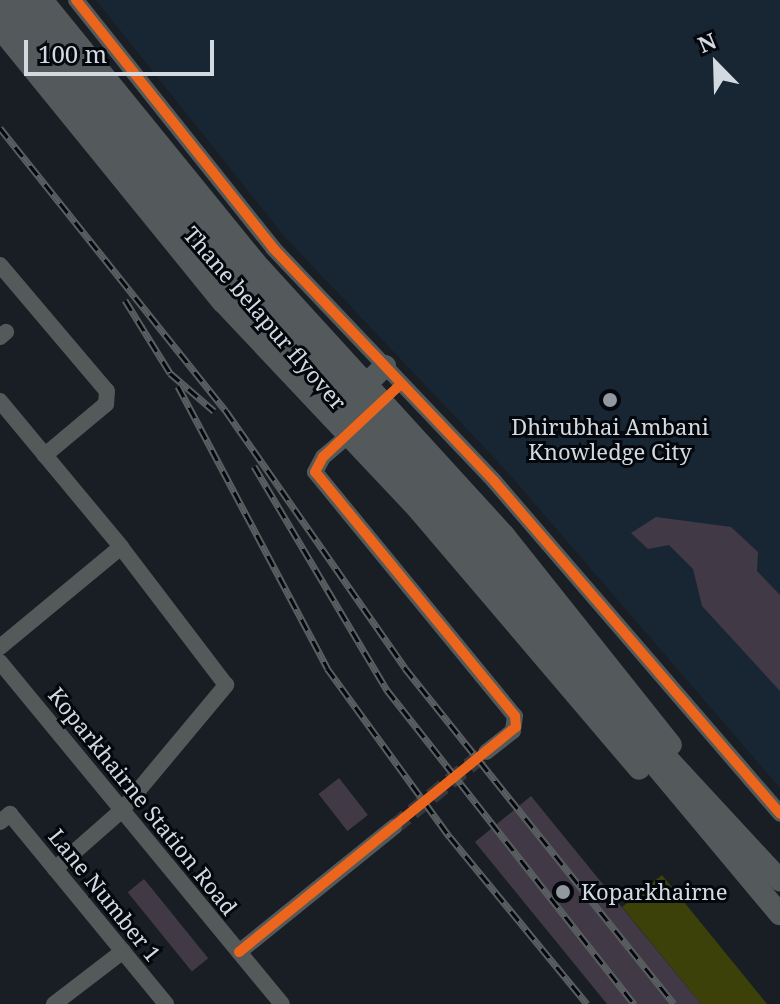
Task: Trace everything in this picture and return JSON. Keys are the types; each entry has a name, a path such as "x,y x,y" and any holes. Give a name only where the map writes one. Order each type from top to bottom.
{"main road":[{"name":"Thane belapur flyover","path":"21,0 248,280 470,520 635,735"},
{"path":"42,0 261,269 504,535 654,720 698,804 780,914"},
{"name":"Thane belapur flyover","path":"0,1 236,290 467,541 635,735"},
{"path":"0,28 223,302 457,554 617,751 698,804"},
{"path":"331,419 385,366"},
{"path":"635,735 698,804 780,880"}],"street":[{"path":"76,0 273,248 595,596 780,814"},
{"path":"0,265 107,391 106,404 45,455"},
{"path":"401,384 315,472 515,716 513,731 486,752"},
{"path":"0,401 121,547 226,685 122,810 55,869"},
{"path":"0,647 121,547"},
{"name":"Koparkhairne Station Road","path":"0,662 282,1004"},
{"name":"Lane Number 1","path":"5,818 55,869 166,1004"},
{"path":"239,952 394,827"},
{"path":"54,1004 123,951"}],"shaded area":[{"name":"Dhirubhai Ambani Knowledge City","path":"96,0 780,0 780,788 504,468 284,236"}],"green space":[{"path":"662,875 767,1004 701,1004 622,907"}],"building":[{"path":"656,517 731,527 758,552 757,571 780,595 780,691 702,606 693,569 669,545 648,549 631,533"},
{"path":"339,778 368,815 347,831 319,794"},
{"name":"Koparkhairne","path":"531,796 701,1004 607,1004 475,842"},
{"path":"144,879 208,958 192,971 128,892"}],"tunnel":[{"path":"394,827 486,752"}],"railway":[{"path":"0,128 226,411 405,668 674,1004"},
{"path":"125,300 170,373 214,411"},
{"path":"178,386 327,668 450,837 587,1004"},
{"path":"254,466 387,690 634,1004"}],"cycle path":[{"path":"76,0 273,248 494,481 780,814"},
{"path":"239,952 516,727 515,716 315,472 323,457 401,384"}],"place":[{"name":"Dhirubhai Ambani Knowledge City","path":"610,400"},
{"name":"Koparkhairne","path":"563,892"}]}
